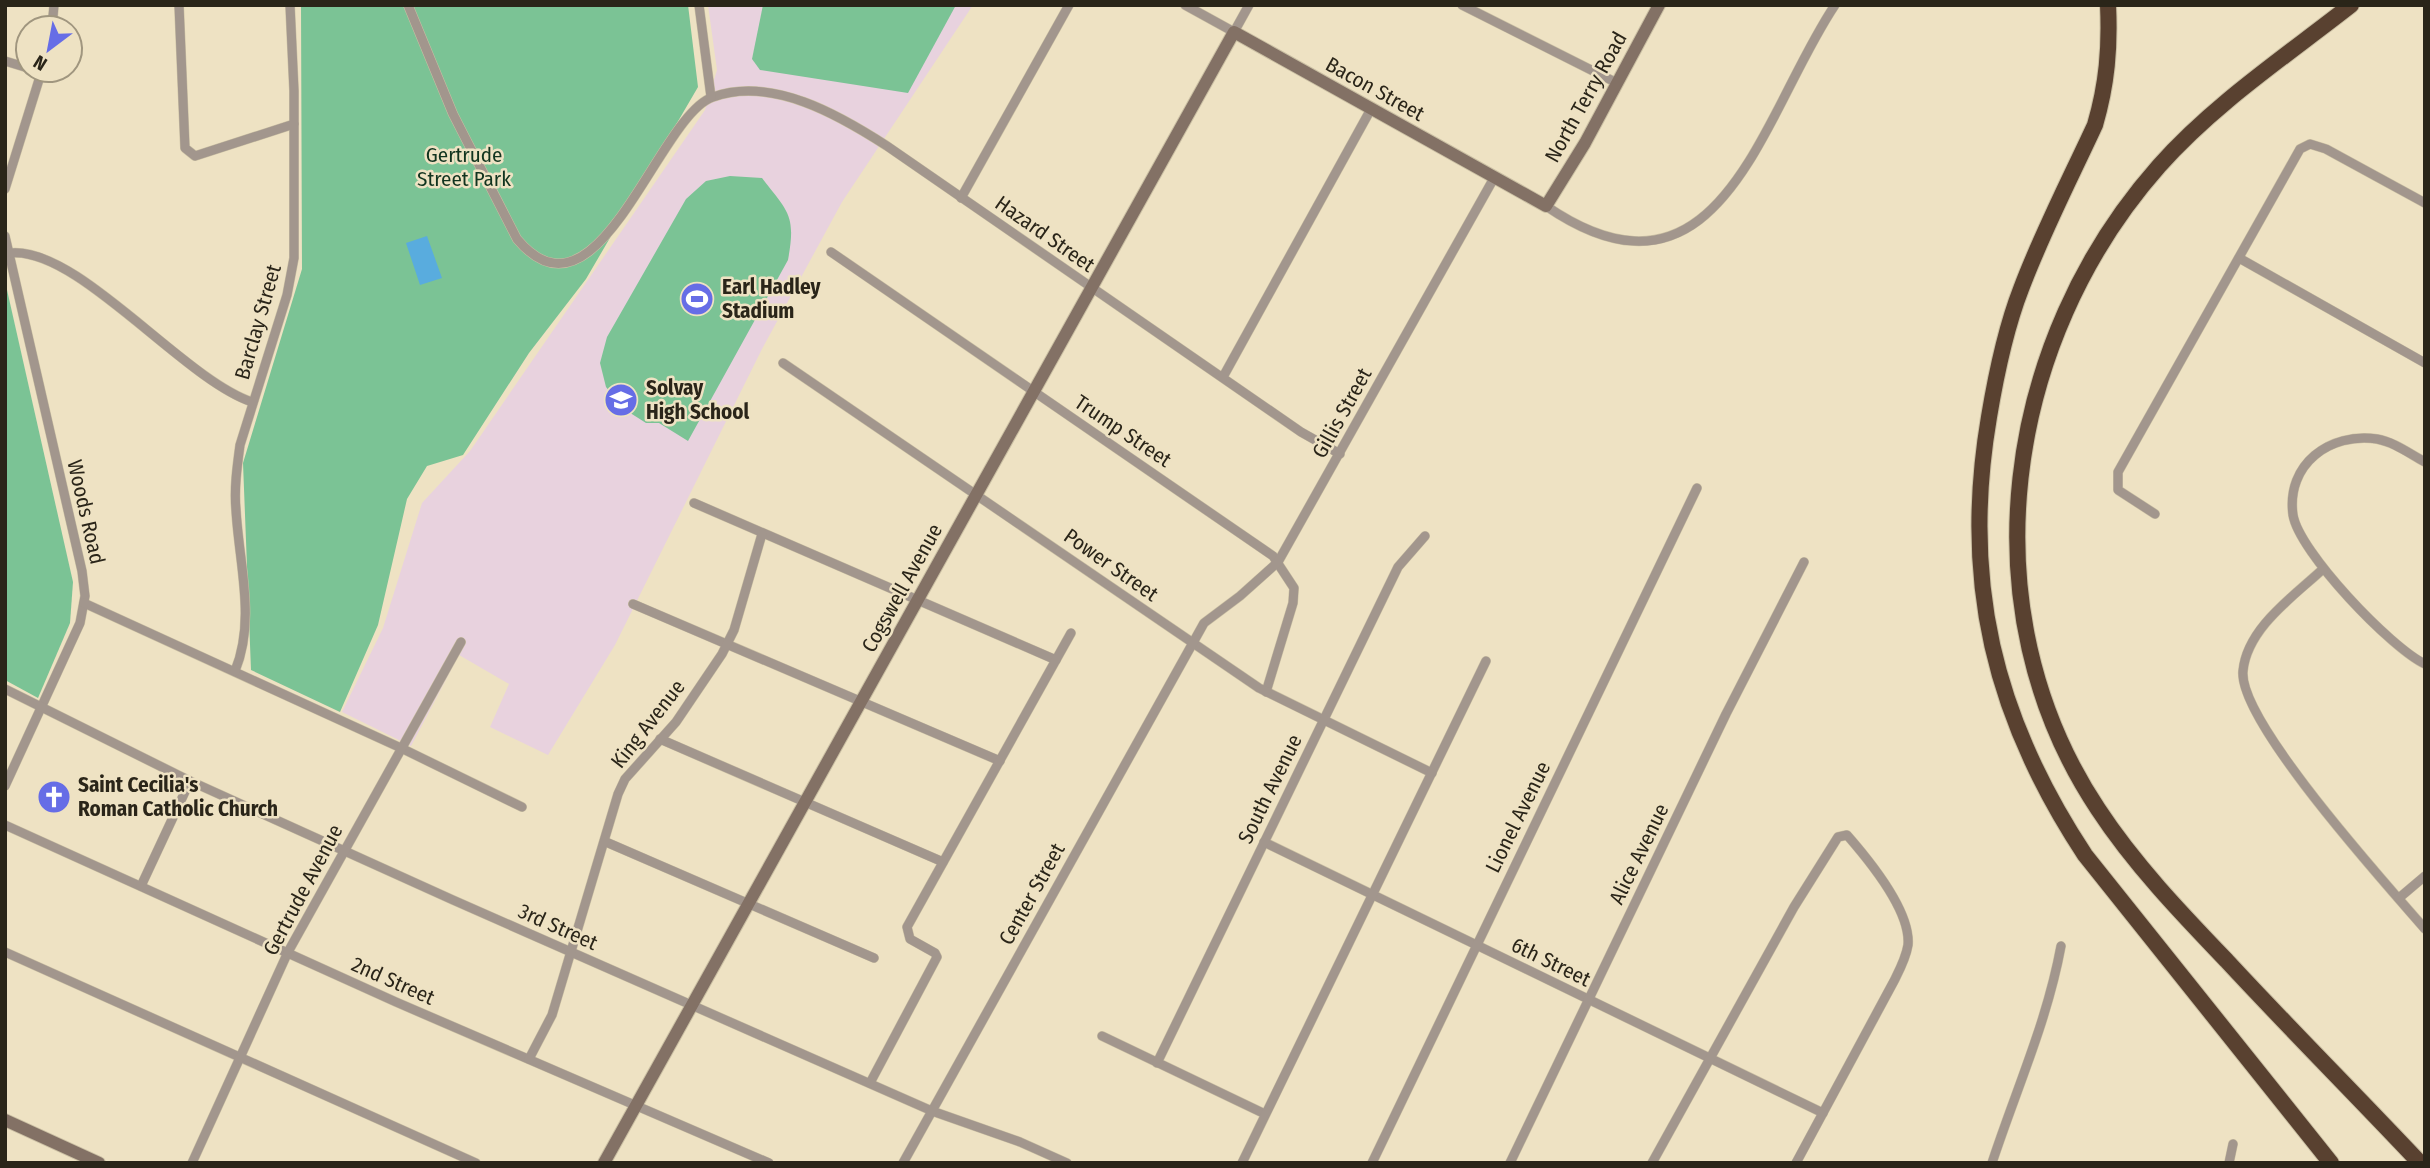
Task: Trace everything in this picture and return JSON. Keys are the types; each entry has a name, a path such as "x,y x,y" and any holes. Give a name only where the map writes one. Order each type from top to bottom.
{"highway":[{"path":"2108,5 2109,65 2103,99 2095,125 2020,291 1995,378 1982,455 1978,510 1982,597 1989,636 2014,725 2056,811 2085,855 2331,1163"},
{"path":"2351,5 2200,125 2160,165 2124,208 2093,256 2046,353 2027,422 2019,482 2019,567 2026,631 2043,697 2066,750 2097,808 2127,850 2200,933 2420,1163"}],"street":[{"path":"179,5 185,148 189,153 195,156 295,124"},
{"name":"Barclay Street","path":"10,253 24,252 57,264 154,334 211,380 252,402 287,295 294,258 295,124 290,5"},
{"path":"408,5 453,114 517,239 533,255 546,260 574,260 597,245 690,117 712,97 699,5"},
{"path":"961,198 1069,5"},
{"name":"Bacon Street","path":"1185,5 1546,206"},
{"path":"1234,32 1249,5"},
{"path":"1462,5 1616,83"},
{"name":"North Terry Road","path":"1546,206 1659,5"},
{"path":"1546,206 1578,228 1601,237 1635,240 1671,235 1709,215 1722,202 1758,146 1835,5"},
{"name":"Cogswell Avenue","path":"604,1163 1234,32"},
{"path":"5,189 38,84"},
{"name":"Hazard Street","path":"712,97 747,92 802,101 856,126 1339,454"},
{"path":"1223,377 1371,109"},
{"path":"2155,514 2118,489 2118,472 2290,166 2305,146 2316,145 2326,149 2425,202"},
{"name":"Gillis Street","path":"1193,643 1204,623 1278,562 1494,178"},
{"name":"Woods Road","path":"5,236 82,571 84,603 80,623 5,786"},
{"name":"Trump Street","path":"831,252 1260,546 1278,562 1294,587 1293,603 1266,692"},
{"path":"2239,258 2425,363"},
{"name":"Power Street","path":"783,363 1266,692 1322,722 1432,773"},
{"path":"235,671 243,652 246,623 236,509 236,471 252,402"},
{"path":"2425,462 2390,443 2355,437 2328,445 2310,461 2297,481 2293,516 2306,546 2323,569 2397,646 2425,664"},
{"name":"Lionel Avenue","path":"1372,1163 1698,488"},
{"path":"694,503 1056,660"},
{"name":"King Avenue","path":"528,1059 552,1015 606,842 618,794 625,779 676,722 727,644 762,534"},
{"name":"South Avenue","path":"1157,1063 1398,567 1424,536"},
{"name":"Alice Avenue","path":"1510,1163 1726,714 1804,562"},
{"path":"2323,569 2254,638 2242,672 2245,688 2255,711 2327,814 2425,929"},
{"path":"84,603 401,748 522,807"},
{"path":"633,604 1000,761"},
{"path":"870,1083 937,957 907,935 907,927 1071,633"},
{"name":"Gertrude Avenue","path":"192,1163 288,952 461,642"},
{"name":"Center Street","path":"903,1163 1193,643"},
{"path":"1242,1163 1486,661"},
{"name":"3rd Street","path":"5,689 190,780 570,951 932,1111 1020,1142 1067,1163"},
{"path":"660,739 943,862"},
{"path":"141,886 190,780"},
{"name":"2nd Street","path":"5,825 528,1059 769,1163"},
{"path":"1652,1163 1794,907 1838,837 1842,835 1850,839 1895,901 1908,942 1905,959 1796,1163"},
{"path":"606,842 874,958"},
{"name":"6th Street","path":"1264,842 1823,1113"},
{"path":"2399,898 2425,876"},
{"path":"1992,1163 2034,1052 2052,992 2061,946"},
{"path":"5,952 475,1163"},
{"path":"1102,1036 1265,1114"},
{"path":"5,1120 99,1163"},
{"path":"2229,1163 2233,1144"}],"shaded area":[{"name":"Solvay High School","path":"708,5 973,5 842,202 762,349 615,645 548,755 490,727 509,684 459,655 411,746 342,712 383,628 422,503 470,451 705,110 717,70"}],"green space":[{"name":"Gertrude Street Park","path":"301,5 688,5 698,87 586,279 529,353 463,455 427,466 407,499 378,625 340,712 251,670 243,463 302,269"},
{"path":"763,5 956,5 908,93 760,70 752,59"},
{"name":"Earl Hadley Stadium","path":"730,176 762,178 779,199 790,224 788,260 688,441 659,423 646,423 624,409 606,387 600,363 607,337 686,199 706,181"},
{"path":"5,281 73,582 70,623 38,698 5,680"}],"water":[{"path":"427,236 442,278 420,285 406,243"}],"place":[{"name":"Earl Hadley Stadium","path":"697,299"},
{"name":"Solvay High School","path":"621,400"},
{"name":"Saint Cecilia's Roman Catholic Church","path":"54,797"}]}
